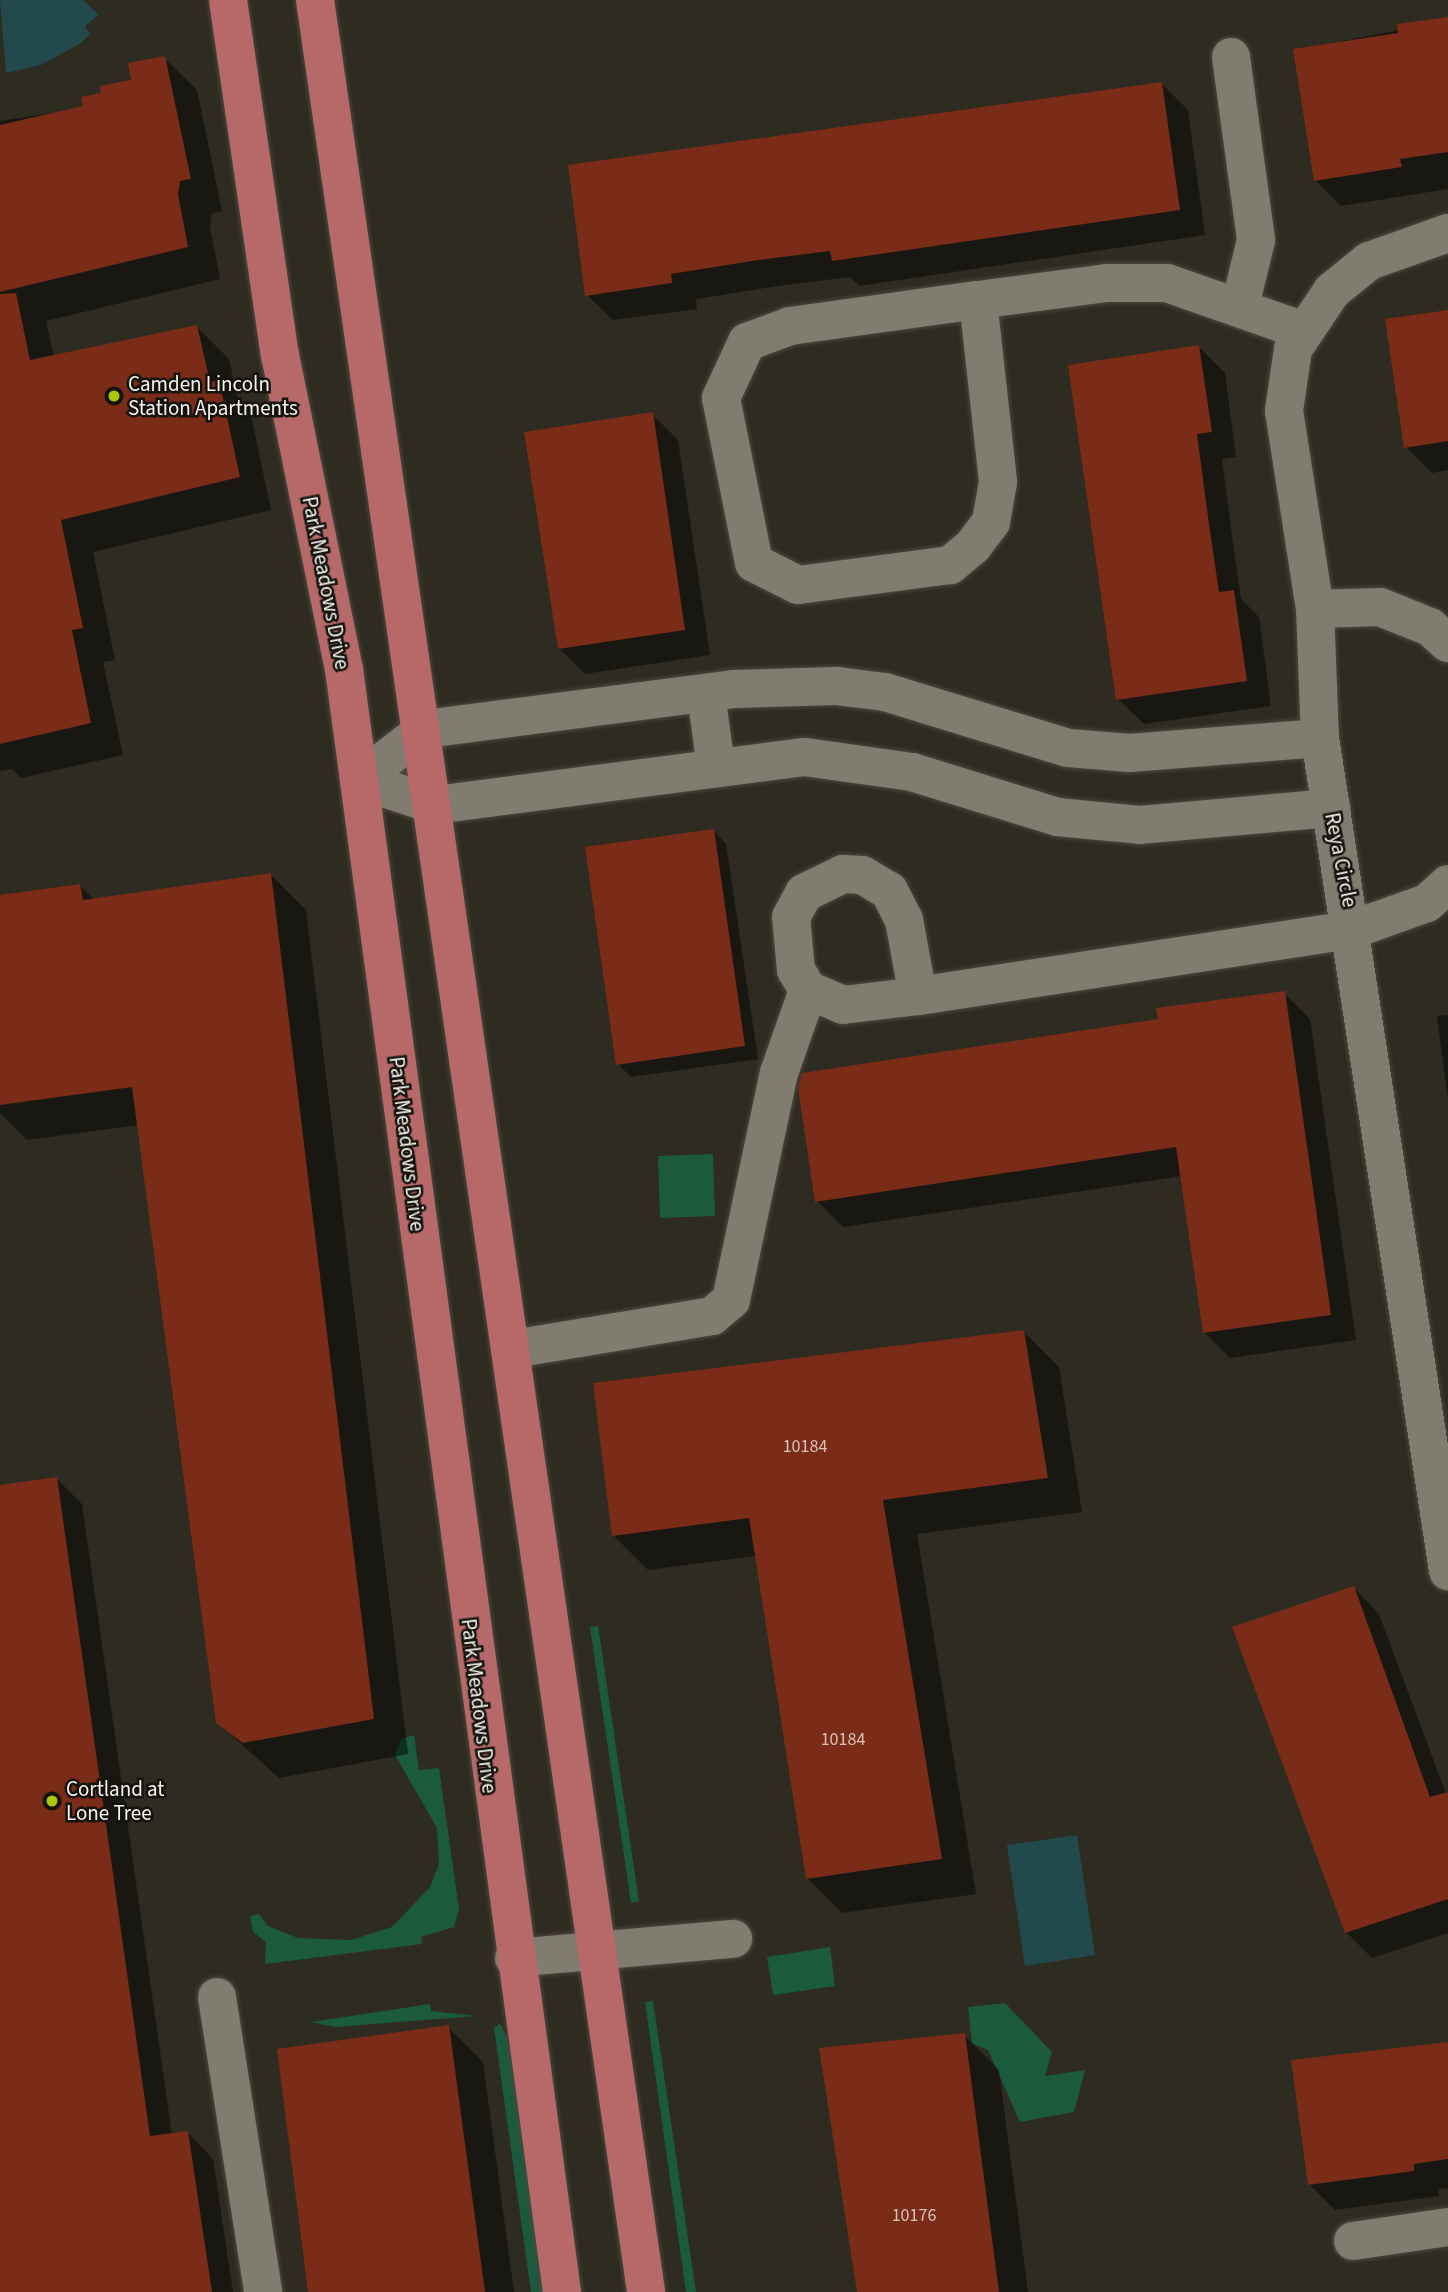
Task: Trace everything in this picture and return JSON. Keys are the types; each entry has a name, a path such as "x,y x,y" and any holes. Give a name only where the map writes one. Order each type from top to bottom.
{"main road":[{"name":"Park Meadows Drive","path":"228,0 280,355 359,780 514,1958 562,2292"},
{"path":"315,0 425,729 646,2292"}],"lane":[{"path":"1231,57 1256,240 1240,306"},
{"name":"Reya Circle","path":"1448,233 1369,261 1332,291 1301,331 1284,411 1315,609 1320,738 1438,1430 1448,1571"},
{"path":"978,300 998,482 991,522 973,546 950,565 798,585 754,563 721,398 747,342 790,326 978,300 1107,283 1167,283 1240,306 1301,331"},
{"path":"1315,609 1380,607 1430,626 1448,643"},
{"path":"359,780 425,729 706,694 837,686 885,692 1068,748 1130,753 1320,738"},
{"path":"706,694 716,767"},
{"path":"359,780 435,805 806,757 856,760 1057,817 1140,825 1331,808"},
{"path":"918,996 898,902 878,882 843,873 804,893 791,917 796,970 808,990 843,1005 918,996 1354,929 1427,903 1448,884"},
{"path":"513,1349 712,1316 732,1300 779,1073 808,990"},
{"path":"514,1958 733,1939"},
{"path":"217,1997 263,2292"},
{"path":"1353,2241 1448,2227"}],"green space":[{"path":"713,1154 715,1216 660,1218 658,1156"},
{"path":"598,1626 639,1901 631,1903 590,1627"},
{"path":"414,1735 419,1770 439,1768 459,1909 454,1927 421,1937 422,1944 265,1964 266,1942 253,1932 250,1916 259,1914 268,1926 298,1938 351,1940 392,1927 430,1887 439,1864 437,1828 395,1755 401,1739"},
{"path":"830,1947 835,1986 773,1995 767,1957"},
{"path":"653,2001 696,2292 686,2292 645,2002"},
{"path":"1005,2003 1052,2052 1045,2076 1085,2070 1074,2112 1020,2122 988,2050 972,2043 968,2007"},
{"path":"430,2004 431,2011 476,2016 335,2027 311,2022"},
{"path":"500,2023 508,2040 544,2292 531,2292 494,2028"}],"water":[{"path":"0,0 83,0 99,15 85,26 90,34 81,43 41,65 6,73"},
{"path":"1077,1835 1095,1955 1025,1966 1007,1845"}],"building":[{"path":"1448,17 1448,152 1400,159 1402,167 1314,181 1293,49 1398,33 1397,24"},
{"path":"165,56 191,179 180,181 178,194 188,247 0,292 0,125 83,106 81,97 101,93 100,86 131,80 128,63"},
{"path":"1162,82 1180,210 832,261 830,251 758,260 671,274 672,283 585,296 568,165"},
{"name":"Camden Lincoln Station Apartments","path":"16,293 30,360 197,325 210,382 219,380 240,477 61,520 83,628 72,630 91,723 0,744 0,294"},
{"path":"1448,310 1448,441 1404,448 1385,319"},
{"path":"1199,345 1212,432 1197,434 1209,524 1219,592 1234,590 1247,681 1116,700 1068,365"},
{"path":"653,412 685,630 558,649 524,432"},
{"path":"714,829 745,1046 616,1065 585,847"},
{"path":"271,873 374,1719 243,1743 216,1723 132,1087 0,1105 0,895 80,884 83,900"},
{"path":"1285,991 1331,1315 1203,1333 1176,1147 815,1202 798,1088 802,1073 1158,1019 1156,1008"},
{"path":"1024,1330 1048,1478 883,1500 942,1859 806,1879 749,1518 612,1536 593,1383"},
{"name":"Cortland at Lone Tree","path":"57,1477 150,2136 188,2131 212,2292 0,2292 0,1485"},
{"path":"1354,1586 1430,1797 1448,1792 1448,1899 1345,1933 1232,1627"},
{"path":"449,2025 485,2292 308,2292 277,2049"},
{"path":"965,2033 999,2292 857,2292 819,2048"},
{"path":"1448,2042 1448,2159 1414,2164 1414,2171 1308,2185 1291,2060"}],"place":[{"name":"Camden Lincoln Station Apartments","path":"114,396"},
{"name":"Cortland at Lone Tree","path":"52,1801"}]}
